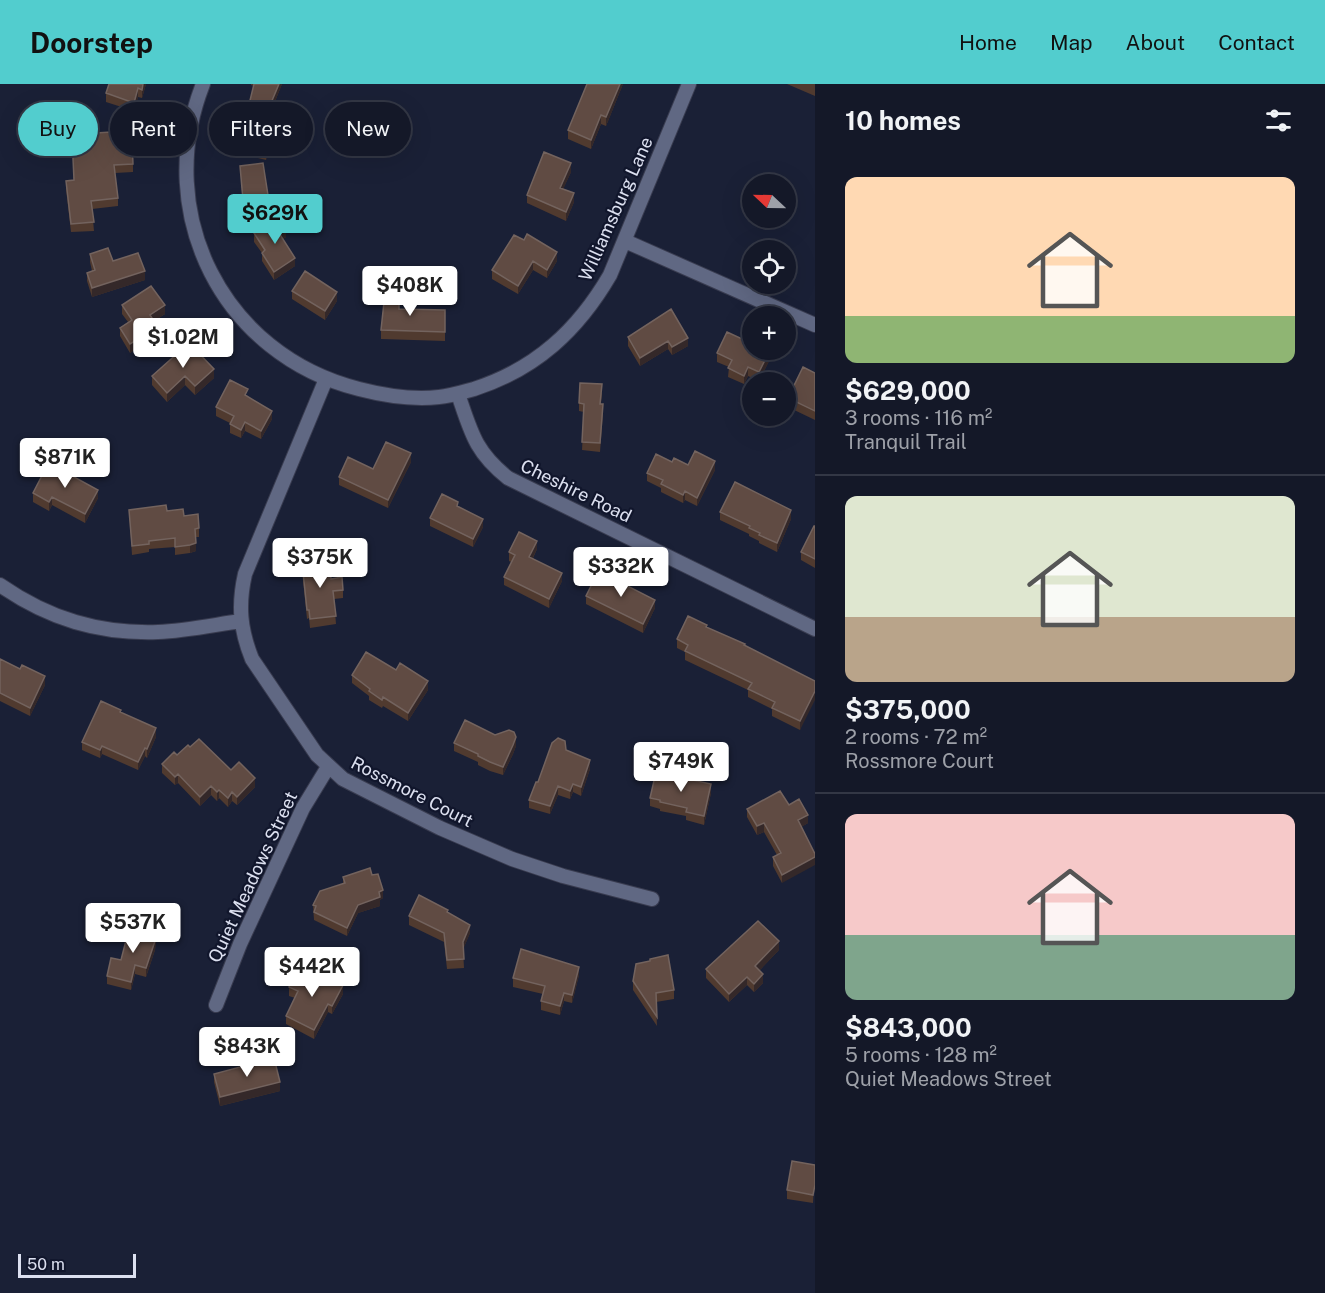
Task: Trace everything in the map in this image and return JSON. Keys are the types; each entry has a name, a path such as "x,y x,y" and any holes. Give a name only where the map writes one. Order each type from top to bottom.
{"street":[{"name":"Williamsburg Lane","path":"203,84 190,126 186,152 186,178 193,231 214,279 233,308 256,334 281,355 326,379 383,396 407,398 458,394 511,374 544,354 580,320 610,275 689,84"},
{"path":"625,241 815,325"},
{"name":"Rossmore Court","path":"326,379 245,574 241,592 241,621 252,659 317,755 343,779 361,790 512,860 652,899"},
{"name":"Cheshire Road","path":"458,394 472,435 483,455 508,478 815,629"},
{"path":"0,585 50,614 104,630 159,632 241,621"},
{"name":"Quiet Meadows Street","path":"216,1005 240,944 303,808 328,767"}],"building":[{"path":"109,84 143,84 142,90 138,88 134,102 106,93"},
{"path":"254,84 279,84 271,102 250,102"},
{"path":"587,84 620,84 606,117 601,115 591,140 568,130"},
{"path":"110,132 110,156 133,156 133,164 114,165 118,198 91,201 94,222 71,224 66,181 74,180 73,156 98,156 98,133"},
{"path":"544,152 571,163 560,188 574,193 566,212 527,195"},
{"path":"263,163 270,208 244,211 240,166"},
{"path":"278,218 286,228 279,233 295,258 274,272 262,253 265,250 254,233"},
{"path":"527,234 557,252 547,270 533,261 518,286 492,270 514,235 524,240"},
{"path":"108,248 113,261 138,253 145,271 92,288 87,273 95,270 90,254"},
{"path":"305,271 337,292 325,311 292,291"},
{"path":"151,286 165,305 150,315 163,335 146,347 140,338 130,344 120,328 132,320 122,305"},
{"path":"385,293 399,293 399,309 445,310 445,332 381,330"},
{"path":"671,309 688,338 672,347 668,341 640,358 628,337"},
{"path":"727,332 742,339 742,360 765,360 759,372 748,367 742,375 728,368 732,360 717,353"},
{"path":"189,343 214,369 195,386 185,376 167,393 152,376"},
{"path":"803,367 815,373 815,411 796,402 796,381"},
{"path":"230,380 248,389 245,395 272,411 261,431 245,422 241,430 230,424 234,416 216,407"},
{"path":"580,383 602,384 600,443 582,442 584,404 579,403"},
{"path":"386,442 411,453 388,500 339,477 348,457 373,469"},
{"path":"695,451 715,461 697,498 685,491 683,495 661,484 663,480 647,473 656,454 672,462 674,458 688,465"},
{"path":"48,464 62,472 63,470 75,475 74,477 98,490 85,514 52,497 49,502 33,493"},
{"path":"735,482 791,510 777,543 759,535 760,533 749,528 750,526 720,512"},
{"path":"442,494 458,502 457,506 483,519 473,539 430,518"},
{"path":"166,505 167,511 183,509 184,516 198,514 199,528 195,529 196,543 175,547 175,538 149,541 149,544 132,546 129,510"},
{"path":"815,526 815,559 801,552"},
{"path":"519,532 537,541 529,557 562,573 549,599 504,577 515,555 509,552"},
{"path":"329,559 331,579 342,577 343,590 333,591 336,616 310,619 302,562"},
{"path":"597,574 613,582 614,579 655,600 643,624 586,596"},
{"path":"688,616 815,681 815,691 800,721 772,708 775,702 748,689 752,683 685,651 688,645 677,639"},
{"path":"366,652 396,670 400,663 428,681 408,713 383,697 382,700 352,675"},
{"path":"0,659 20,669 22,665 45,676 30,708 0,693"},
{"path":"101,701 156,728 147,749 145,748 138,762 102,746 100,750 82,742"},
{"path":"465,720 495,735 509,730 514,732 516,737 503,767 454,743"},
{"path":"558,738 565,741 566,750 590,760 581,787 573,784 570,791 558,786 550,806 529,800 552,743"},
{"path":"199,739 231,770 239,762 255,778 237,797 232,792 228,798 211,786 200,797 178,774 175,777 162,764 174,752 177,755"},
{"path":"656,772 711,784 704,816 686,812 687,808 650,798"},
{"path":"780,791 789,805 799,799 808,815 798,820 815,854 815,857 782,875 773,857 781,853 764,823 757,826 747,809"},
{"path":"370,868 372,875 378,874 383,890 379,892 380,897 358,905 347,928 314,912 316,906 313,905 320,891 345,883 343,877"},
{"path":"419,895 470,925 463,942 464,959 447,960 444,933 409,916"},
{"path":"758,921 779,941 755,966 763,974 754,984 747,977 729,994 706,969"},
{"path":"130,925 156,931 146,968 135,965 131,982 107,976 111,958 121,960"},
{"path":"521,949 579,967 572,995 564,993 560,1006 541,1001 545,986 513,978"},
{"path":"668,955 674,990 656,993 657,1017 633,981 636,964"},
{"path":"299,969 314,977 316,972 343,985 332,1006 328,1004 314,1030 286,1016 298,991 289,987"},
{"path":"274,1058 280,1082 220,1097 214,1074"},
{"path":"792,1161 815,1165 813,1195 787,1190"}]}
